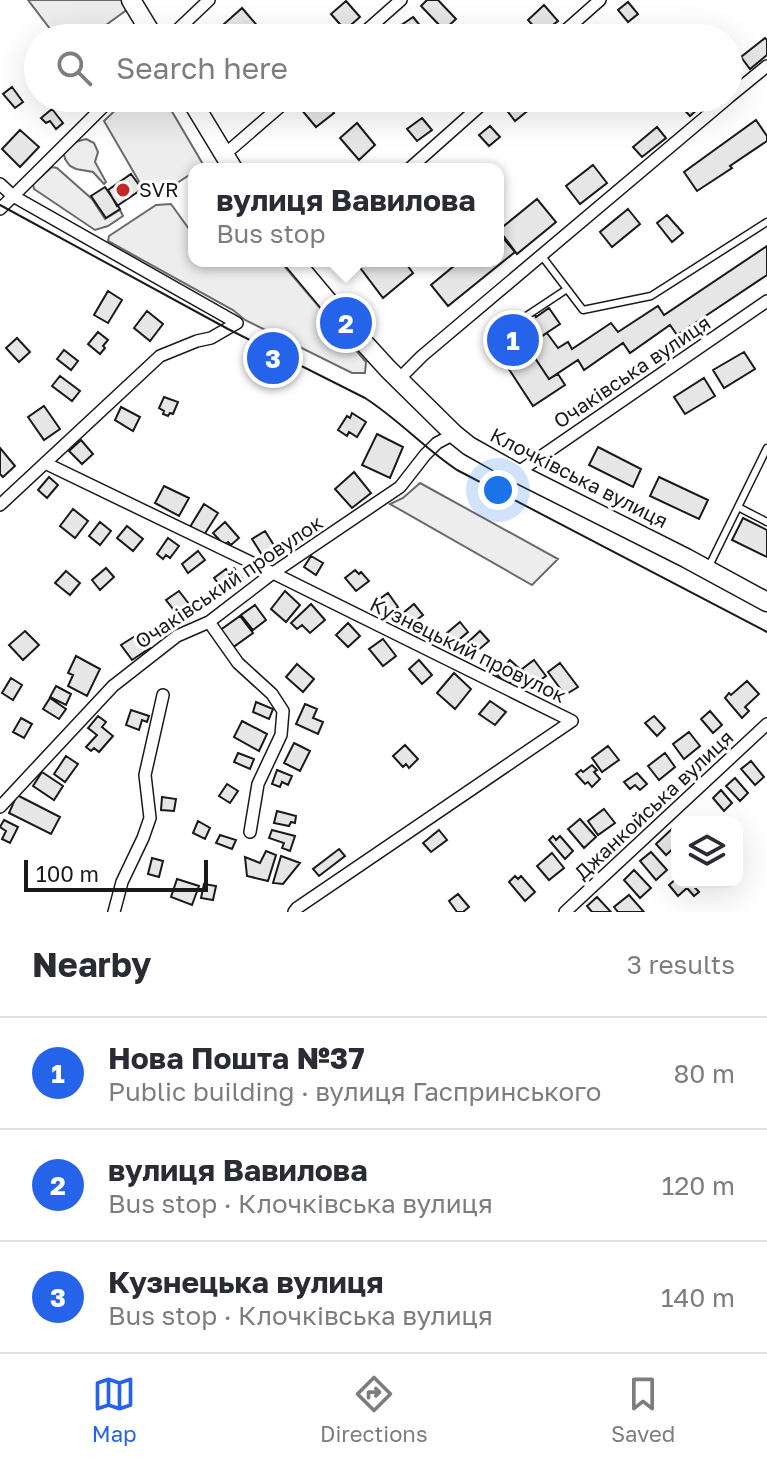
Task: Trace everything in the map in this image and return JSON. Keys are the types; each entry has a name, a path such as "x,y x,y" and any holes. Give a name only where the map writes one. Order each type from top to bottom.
{"main road":[{"path":"131,0 146,24"},
{"path":"198,112 228,162"},
{"name":"Клочківська вулиця","path":"301,267 346,323 398,380 454,434 483,455 767,602"}],"street":[{"path":"184,24 209,0"},
{"path":"374,24 401,0"},
{"path":"573,24 600,0"},
{"path":"743,86 767,66"},
{"path":"0,209 98,112"},
{"path":"228,162 276,112"},
{"path":"416,163 473,112"},
{"path":"398,380 422,356 712,112"},
{"path":"0,184 13,196 237,323 211,338 160,356 0,505"},
{"name":"Очаківська вулиця","path":"517,473 767,301"},
{"name":"Очаківський провулок","path":"0,807 113,686 177,636 209,622 273,573 400,487 437,443 454,434"},
{"name":"Кузнецький провулок","path":"45,463 572,721 294,912"},
{"path":"209,622 238,663 272,694 283,711 281,735 258,784 250,832"},
{"path":"114,912 122,882 150,818 145,775 163,695"},
{"name":"Джанкойська вулиця","path":"565,912 767,724"}],"lane":[{"path":"541,255 583,310 651,296 767,222"},
{"path":"499,334 567,289"},
{"path":"707,569 767,448"},
{"path":"738,507 767,522"}],"shaded area":[{"path":"28,0 122,0 128,9 107,24 46,24"},
{"path":"113,112 172,112 202,163 188,163 188,176 160,194 152,194 144,190 104,121"},
{"path":"86,139 94,143 98,152 95,162 106,182 104,184 93,172 76,169 65,159 64,154 70,146"},
{"path":"52,167 92,199 105,219 120,210 123,216 95,230 34,189 33,184"},
{"path":"171,204 188,228 188,267 285,267 366,362 365,373 352,373 245,320 233,310 108,241 109,236 156,205"},
{"path":"420,483 558,559 532,585 390,504 403,498"}],"building":[{"path":"427,0 438,0 456,19 451,24 438,24 421,6"},
{"path":"346,1 360,17 352,24 340,24 331,14"},
{"path":"628,2 638,14 628,22 618,10"},
{"path":"544,5 558,21 554,24 532,24 528,20"},
{"path":"242,8 256,24 224,24"},
{"path":"413,17 419,24 403,24"},
{"path":"765,38 767,40 767,55 750,69 743,55"},
{"path":"12,87 23,102 15,108 3,94"},
{"path":"48,112 54,112 63,123 56,129 50,121 46,123 41,118"},
{"path":"303,112 333,112 334,113 316,127"},
{"path":"508,112 526,112 515,121"},
{"path":"422,118 432,130 417,141 407,129"},
{"path":"756,120 767,141 697,191 684,172"},
{"path":"357,123 375,145 359,160 340,138"},
{"path":"490,126 500,137 489,146 479,135"},
{"path":"657,127 666,138 642,157 633,147"},
{"path":"20,130 39,147 20,167 2,149"},
{"path":"593,165 607,183 580,204 566,186"},
{"path":"131,174 142,189 117,206 108,190"},
{"path":"105,187 120,209 106,218 91,196"},
{"path":"537,199 556,222 517,254 504,237 504,226"},
{"path":"628,209 640,224 612,247 600,232"},
{"path":"667,215 683,233 672,242 657,223"},
{"path":"504,239 515,252 504,261"},
{"path":"767,246 767,275 677,335 670,325 630,353 623,343 584,370 578,360 549,379 527,346 547,333 558,348 568,342 572,349 611,323 618,332 658,306 664,315"},
{"path":"360,267 408,267 413,273 383,298"},
{"path":"453,267 496,267 448,306 431,285"},
{"path":"108,291 122,300 108,323 94,315"},
{"path":"549,308 560,324 527,346 549,379 558,374 565,385 533,406 499,354 512,346 504,334"},
{"path":"147,311 163,324 150,341 134,328"},
{"path":"98,332 108,340 100,354 88,344"},
{"path":"17,338 30,352 19,362 6,348"},
{"path":"64,350 78,361 71,370 57,359"},
{"path":"744,352 755,369 724,388 713,370"},
{"path":"60,376 80,391 72,401 52,386"},
{"path":"704,378 715,396 685,414 674,397"},
{"path":"164,397 178,402 173,414 168,416 159,408"},
{"path":"44,406 60,429 44,440 28,417"},
{"path":"121,407 140,417 133,431 115,420"},
{"path":"352,413 366,422 357,437 349,432 347,436 338,430"},
{"path":"377,434 403,447 390,478 362,465"},
{"path":"81,440 93,454 82,464 69,451"},
{"path":"598,447 641,469 633,487 589,465"},
{"path":"0,448 15,466 3,477 0,474"},
{"path":"354,472 371,493 352,508 335,489"},
{"path":"49,477 58,485 47,498 38,490"},
{"path":"659,477 708,500 699,519 650,496"},
{"path":"164,486 189,498 179,516 155,503"},
{"path":"204,504 218,513 204,535 190,527"},
{"path":"73,509 88,521 75,538 60,526"},
{"path":"743,518 767,530 767,557 732,540"},
{"path":"100,522 111,531 100,545 89,536"},
{"path":"225,522 239,538 231,545 228,542 224,545 213,533"},
{"path":"127,526 143,539 133,551 117,538"},
{"path":"265,531 280,555 267,563 252,539"},
{"path":"168,538 179,546 170,558 166,555 163,559 157,554"},
{"path":"198,551 205,560 188,573 182,564"},
{"path":"311,556 323,563 316,575 304,567"},
{"path":"106,568 114,577 100,590 92,580"},
{"path":"234,568 242,578 226,593 214,578 226,569 228,573"},
{"path":"355,570 369,581 356,591 345,578"},
{"path":"66,571 80,583 70,595 55,583"},
{"path":"179,591 196,613 184,623 166,600"},
{"path":"285,591 300,605 286,622 271,609"},
{"path":"388,593 398,607 388,614 378,600"},
{"path":"311,604 325,620 310,633 302,625 297,629 291,623"},
{"path":"414,604 423,615 414,622 402,614"},
{"path":"255,605 266,620 253,630 241,615"},
{"path":"240,616 253,633 232,648 219,631"},
{"path":"460,622 468,632 455,643 447,633"},
{"path":"348,623 360,636 348,647 336,635"},
{"path":"25,631 39,645 23,660 9,645"},
{"path":"480,631 489,641 476,652 467,643"},
{"path":"140,633 150,648 132,660 121,645"},
{"path":"383,639 396,656 383,666 369,649"},
{"path":"76,656 100,669 87,696 68,686 73,675 68,673"},
{"path":"419,660 432,675 422,684 409,669"},
{"path":"510,660 521,670 508,685 497,675"},
{"path":"534,660 546,676 534,685 522,669"},
{"path":"560,663 578,687 565,695 548,672"},
{"path":"297,664 314,679 303,692 286,677"},
{"path":"454,673 471,689 455,709 437,693"},
{"path":"11,678 22,685 13,700 2,693"},
{"path":"747,681 759,694 745,707 749,711 742,718 725,698"},
{"path":"56,686 71,694 66,705 50,697"},
{"path":"50,698 66,709 59,719 43,709"},
{"path":"490,701 506,712 495,725 479,714"},
{"path":"256,702 273,709 269,719 253,712"},
{"path":"305,704 317,709 313,718 323,722 318,734 296,724"},
{"path":"131,710 149,716 147,722 142,720 139,730 126,725"},
{"path":"710,711 722,725 713,733 701,719"},
{"path":"98,716 106,722 102,727 113,736 99,752 86,747 97,735 88,728"},
{"path":"654,716 665,728 657,736 645,723"},
{"path":"21,718 32,724 24,738 13,732"},
{"path":"242,721 267,734 259,751 234,737"},
{"path":"689,732 700,746 684,759 673,744"},
{"path":"294,743 310,751 300,771 284,763"},
{"path":"405,745 418,759 409,768 406,764 403,767 393,756"},
{"path":"608,746 619,760 602,772 592,758"},
{"path":"238,753 254,759 250,769 234,762"},
{"path":"665,753 675,767 659,780 648,766"},
{"path":"66,756 78,764 65,782 54,774"},
{"path":"751,761 764,777 755,785 741,769"},
{"path":"592,765 600,779 592,787 576,774"},
{"path":"277,770 292,776 288,785 282,782 280,787 272,784"},
{"path":"42,772 63,786 54,800 33,786"},
{"path":"637,773 647,784 640,790 635,785 630,789 624,782"},
{"path":"735,778 748,793 740,801 726,786"},
{"path":"227,784 238,791 230,803 219,796"},
{"path":"721,790 732,803 724,811 713,798"},
{"path":"17,795 60,817 51,834 9,813"},
{"path":"162,797 176,799 174,811 161,810"},
{"path":"604,809 615,823 598,835 588,821"},
{"path":"277,811 296,816 295,823 291,822 289,826 274,823"},
{"path":"580,819 596,837 584,848 568,829"},
{"path":"4,820 18,827 10,843 2,839 6,831 0,827"},
{"path":"198,821 210,828 205,839 193,833"},
{"path":"272,830 295,836 290,851 282,848 284,843 269,838"},
{"path":"439,830 447,840 431,852 423,843"},
{"path":"671,830 671,850 666,855 656,844"},
{"path":"220,835 236,840 232,849 216,843"},
{"path":"553,836 556,840 560,836 573,851 565,859 549,840"},
{"path":"339,849 345,856 319,876 313,869"},
{"path":"266,851 276,855 268,881 247,876 245,857 260,863"},
{"path":"651,852 667,870 656,880 640,861"},
{"path":"552,853 564,868 549,880 537,866"},
{"path":"281,856 300,863 283,884 273,883"},
{"path":"152,858 163,861 159,877 148,874"},
{"path":"634,870 651,888 640,898 624,880"},
{"path":"515,876 518,879 521,876 535,892 525,901 509,882"},
{"path":"177,879 199,886 192,905 171,897"},
{"path":"204,884 216,886 213,900 201,898"},
{"path":"671,888 687,888 678,896"},
{"path":"687,888 695,888 699,892 694,896"},
{"path":"458,894 469,907 463,912 457,912 449,901"},
{"path":"629,895 644,912 618,912 614,907"},
{"path":"597,897 611,912 592,912 587,906"}],"tram line":[{"path":"0,205 228,329 365,398 457,470 767,632"}],"place":[{"name":"SVR","path":"123,190"},
{"name":"вулиця Вавилова","path":"346,323"},
{"name":"Нова Пошта №37","path":"513,340"},
{"name":"Кузнецька вулиця","path":"273,358"}]}
